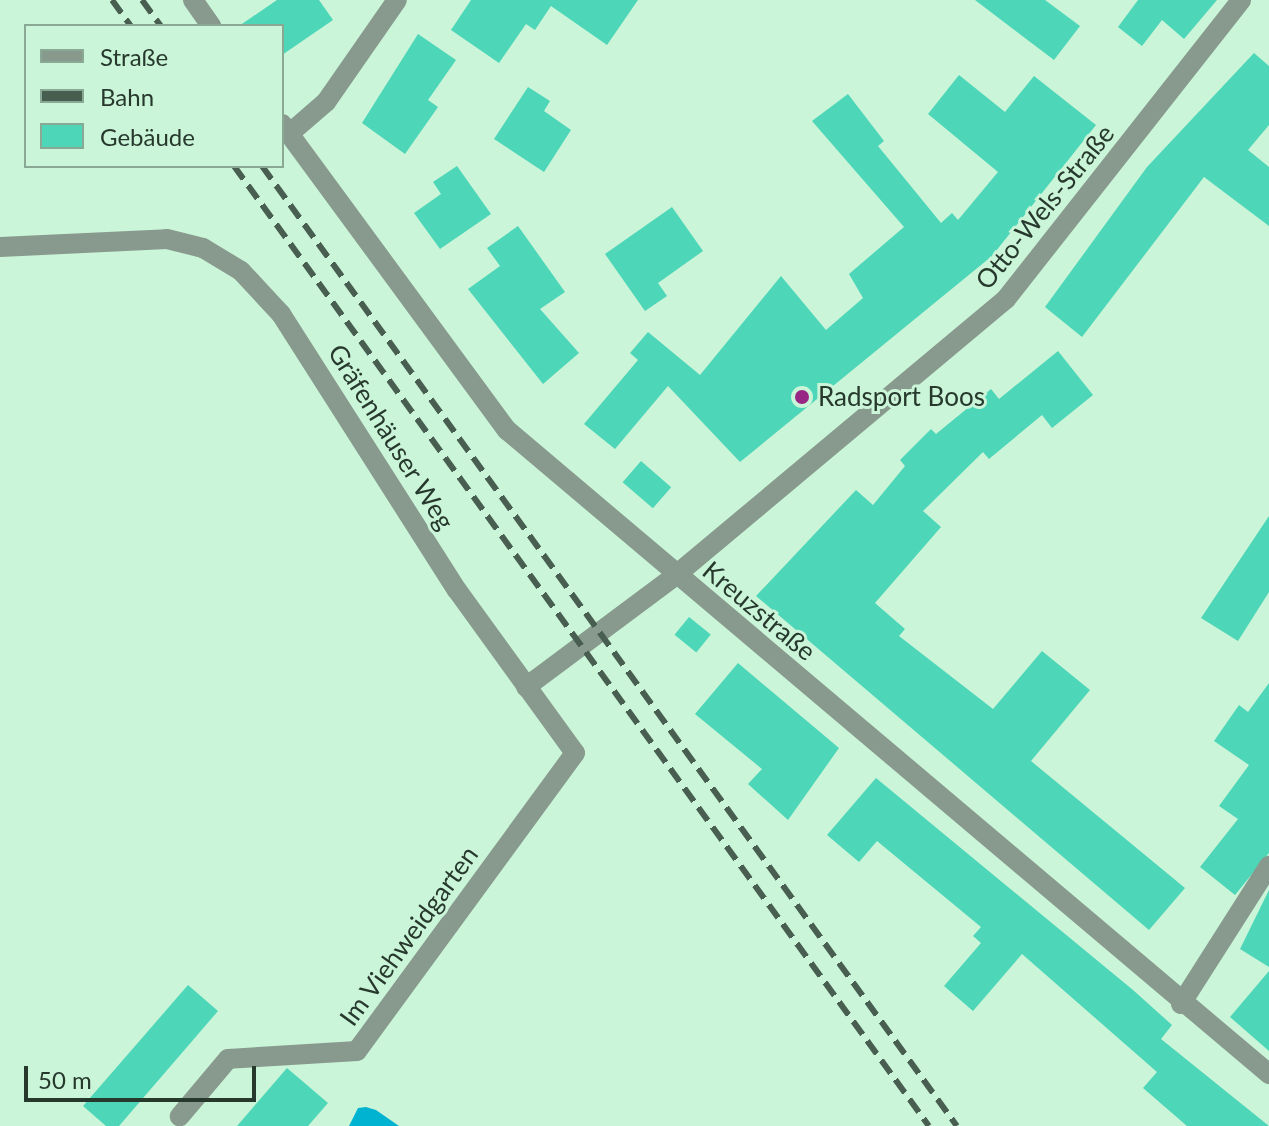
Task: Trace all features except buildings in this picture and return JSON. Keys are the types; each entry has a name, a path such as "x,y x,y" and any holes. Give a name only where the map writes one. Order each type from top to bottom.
{"street":[{"path":"193,0 210,24"},
{"path":"286,129 326,102 397,0"},
{"name":"Otto-Wels-Straße","path":"676,575 1006,299 1241,0"},
{"name":"Kreuzstraße","path":"286,129 497,419 1181,1004 1269,1074"},
{"name":"Gräfenhäuser Weg","path":"0,247 167,239 203,248 241,271 281,314 526,687"},
{"path":"526,687 676,575"},
{"name":"Im Viehweidgarten","path":"180,1116 228,1059 357,1051 575,753 526,687"},
{"path":"1181,1004 1269,866"}],"water":[{"path":"366,1107 399,1126 349,1126 358,1108"}],"railway":[{"path":"112,0 130,24"},
{"path":"142,0 160,24"},
{"path":"235,168 929,1126"},
{"path":"263,168 957,1126"}],"place":[{"name":"Radsport Boos","path":"802,397"}]}
